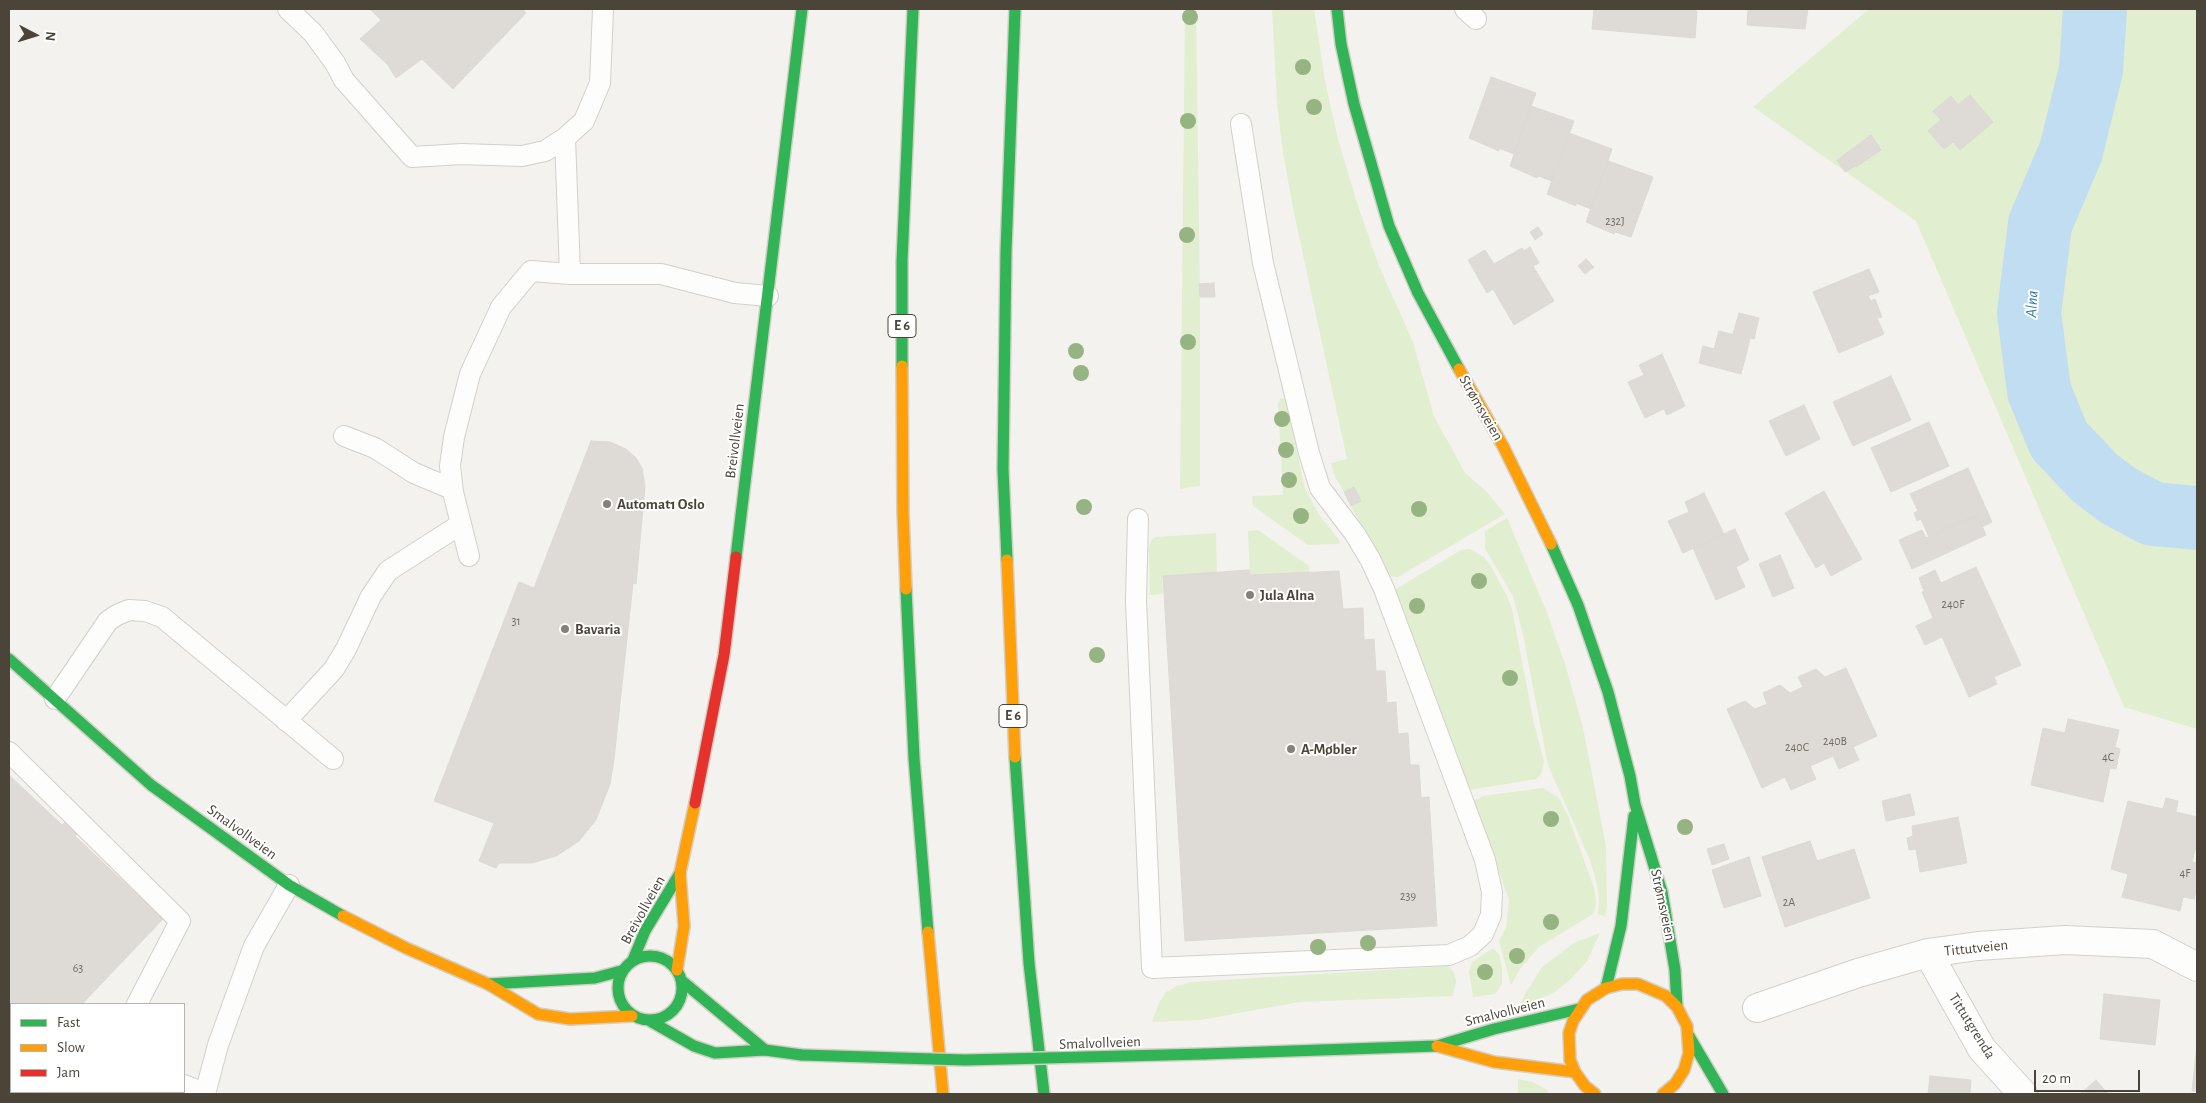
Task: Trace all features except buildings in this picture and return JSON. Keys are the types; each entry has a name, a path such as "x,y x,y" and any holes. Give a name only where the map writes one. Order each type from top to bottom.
{"main road":[{"name":"Breivollveien","path":"679,976 684,926 680,874 724,655 802,9"},
{"name":"E 6","path":"913,9 902,261 903,512 914,758 922,872 943,1094"},
{"name":"E 6","path":"1014,9 1006,251 1003,469 1015,760 1029,963 1044,1094"},
{"name":"Strømsveien","path":"1337,9 1341,44 1354,104 1389,226 1418,293 1444,344 1503,446 1558,557 1578,605 1608,692 1630,776 1635,804 1662,892 1675,970 1677,1008"},
{"name":"Smalvollveien","path":"9,659 151,785 289,885 328,908 406,948 488,984 538,1014 570,1019 632,1016 650,1021 694,1046 715,1053 765,1050 802,1055 887,1059 975,1060 1377,1050 1437,1046 1494,1029 1579,1009"},
{"name":"Strømsveien","path":"1606,988 1621,926 1635,804"},
{"name":"Breivollveien","path":"633,960 645,931 680,874"},
{"path":"632,1016 625,1010 617,991 622,972 633,960 644,956 657,957 668,962 679,976 765,1050"},
{"name":"Smalvollveien","path":"488,984 595,978 622,972"},
{"path":"650,1021 662,1019 672,1013 678,1004 682,992 679,976"},
{"path":"1584,1087 1570,1060 1568,1046 1573,1021 1579,1009 1606,988 1622,984 1638,984 1653,988 1666,996 1677,1008 1687,1026 1689,1053 1684,1070 1675,1084 1663,1094"},
{"path":"1689,1036 1723,1094"},
{"name":"Smalvollveien","path":"1437,1046 1584,1087"},
{"path":"1040,1063 1053,1094"}],"street":[{"name":"Tittutveien","path":"1757,1008 1858,973 1928,953 1978,946 2065,940 2154,944 2197,967"},
{"name":"Tittutgrenda","path":"1928,953 1982,1049 2022,1094"}],"lane":[{"path":"288,9 313,33 335,63 344,80 412,156 462,154 522,156 545,151 565,138 584,121 600,83 603,9"},
{"path":"1138,519 1136,600 1152,968 1449,955 1470,946 1483,934 1491,915 1492,892 1485,860 1384,590 1370,559 1355,534 1320,488 1317,479 1306,444 1263,263 1241,124"},
{"path":"565,138 570,274"},
{"path":"468,556 452,489 450,466 454,437 470,374 500,307 531,271 570,274 661,274 735,293 768,296"},
{"path":"344,436 375,448 414,474 452,489"},
{"path":"286,721 334,669 346,649 371,596 388,571 461,524"},
{"path":"55,699 108,622 116,615 130,610 145,611 162,617 333,759"},
{"path":"9,752 180,921 138,1003"},
{"path":"185,1085 205,1094 218,1045 254,946 289,885"}],"green space":[{"path":"1185,9 1196,9 1200,297 1200,486 1180,489"},
{"path":"1272,9 1314,9 1325,81 1338,139 1357,203 1379,266 1413,342 1434,416 1465,473 1487,492 1505,514 1398,577 1389,576 1351,506 1360,501 1354,488 1344,492 1335,477 1331,463 1347,459 1294,213 1283,153 1277,103"},
{"path":"1869,9 2197,9 2197,729 2124,707 1916,221 1753,107"},
{"path":"1281,398 1285,399 1286,402 1305,489 1320,516 1340,541 1339,544 1308,545 1253,506 1252,496 1283,495 1278,403"},
{"path":"1507,518 1546,610 1565,664 1583,728 1606,846 1607,907 1605,917 1598,914 1599,898 1590,860 1548,765 1523,635 1513,596 1485,549 1485,531"},
{"path":"1258,530 1309,566 1310,576 1250,579 1248,531"},
{"path":"1216,533 1217,574 1162,578 1163,594 1150,595 1149,547 1152,539 1156,537"},
{"path":"1470,549 1484,557 1490,565 1512,609 1533,719 1544,762 1541,774 1536,779 1469,790 1395,593 1396,589 1461,550"},
{"path":"1543,788 1559,798 1569,818 1595,891 1596,904 1593,914 1539,947 1520,969 1511,985 1499,941 1506,928 1509,900 1474,801 1483,796"},
{"path":"1600,933 1587,961 1569,981 1553,993 1519,1008 1525,994 1542,967 1574,943"},
{"path":"1493,948 1499,955 1502,968 1502,984 1495,994 1473,997 1469,972 1472,962"},
{"path":"1448,966 1454,972 1456,981 1453,996 1299,1002 1201,1020 1152,1022 1159,1003 1166,992 1177,986 1192,982"},
{"path":"1518,1079 1533,1082 1547,1090 1550,1094 1518,1094"}],"waterway":[{"name":"Alna","path":"2095,9 2091,70 2071,151 2040,224 2029,313 2039,391 2059,440 2095,478 2119,496 2153,514 2197,518"}],"traffic: fast":[{"path":"736,557 802,9"},
{"path":"902,366 902,261 913,9"},
{"path":"1007,560 1003,469 1006,251 1015,9"},
{"path":"1337,9 1341,44 1354,104 1389,226 1418,293 1459,369"},
{"path":"1551,544 1578,605 1608,692 1630,776 1635,804 1662,892 1675,970 1677,1007"},
{"path":"906,589 914,758 928,932"},
{"path":"9,659 151,785 289,885 343,916"},
{"path":"1015,757 1029,963 1044,1094"},
{"path":"1606,988 1621,926 1634,816"},
{"path":"633,960 645,931 680,873"},
{"path":"644,956 656,956 673,965 680,976 682,988 680,1000 673,1011 656,1020 644,1020 632,1015 623,1006 618,994 618,982 623,970 632,961 644,956"},
{"path":"488,984 595,978 621,971"},
{"path":"682,981 765,1050"},
{"path":"1204,1054 1437,1046 1494,1029 1579,1009"},
{"path":"650,1021 694,1046 715,1053 765,1050 802,1055"},
{"path":"1689,1036 1723,1094"},
{"path":"802,1055 965,1060 1204,1054"}],"traffic: slow":[{"path":"902,366 903,512 906,589"},
{"path":"1459,369 1503,446 1551,544"},
{"path":"1007,560 1015,757"},
{"path":"677,970 684,926 680,873 695,803"},
{"path":"343,916 406,948 488,984 538,1014 570,1019 632,1016"},
{"path":"928,932 943,1094"},
{"path":"1595,1094 1585,1086 1575,1072 1570,1060 1569,1033 1573,1021 1587,1000 1606,988 1622,984 1638,984 1666,996 1677,1007 1687,1026 1689,1053 1684,1070 1675,1084 1663,1094"},
{"path":"1437,1046 1494,1062 1575,1072"}],"traffic: jam":[{"path":"695,803 724,655 736,557"}],"place":[{"name":"Automat1 Oslo","path":"607,504"},
{"name":"Jula Alna","path":"1250,595"},
{"name":"Bavaria","path":"565,629"},
{"name":"A-Møbler","path":"1291,749"}]}
